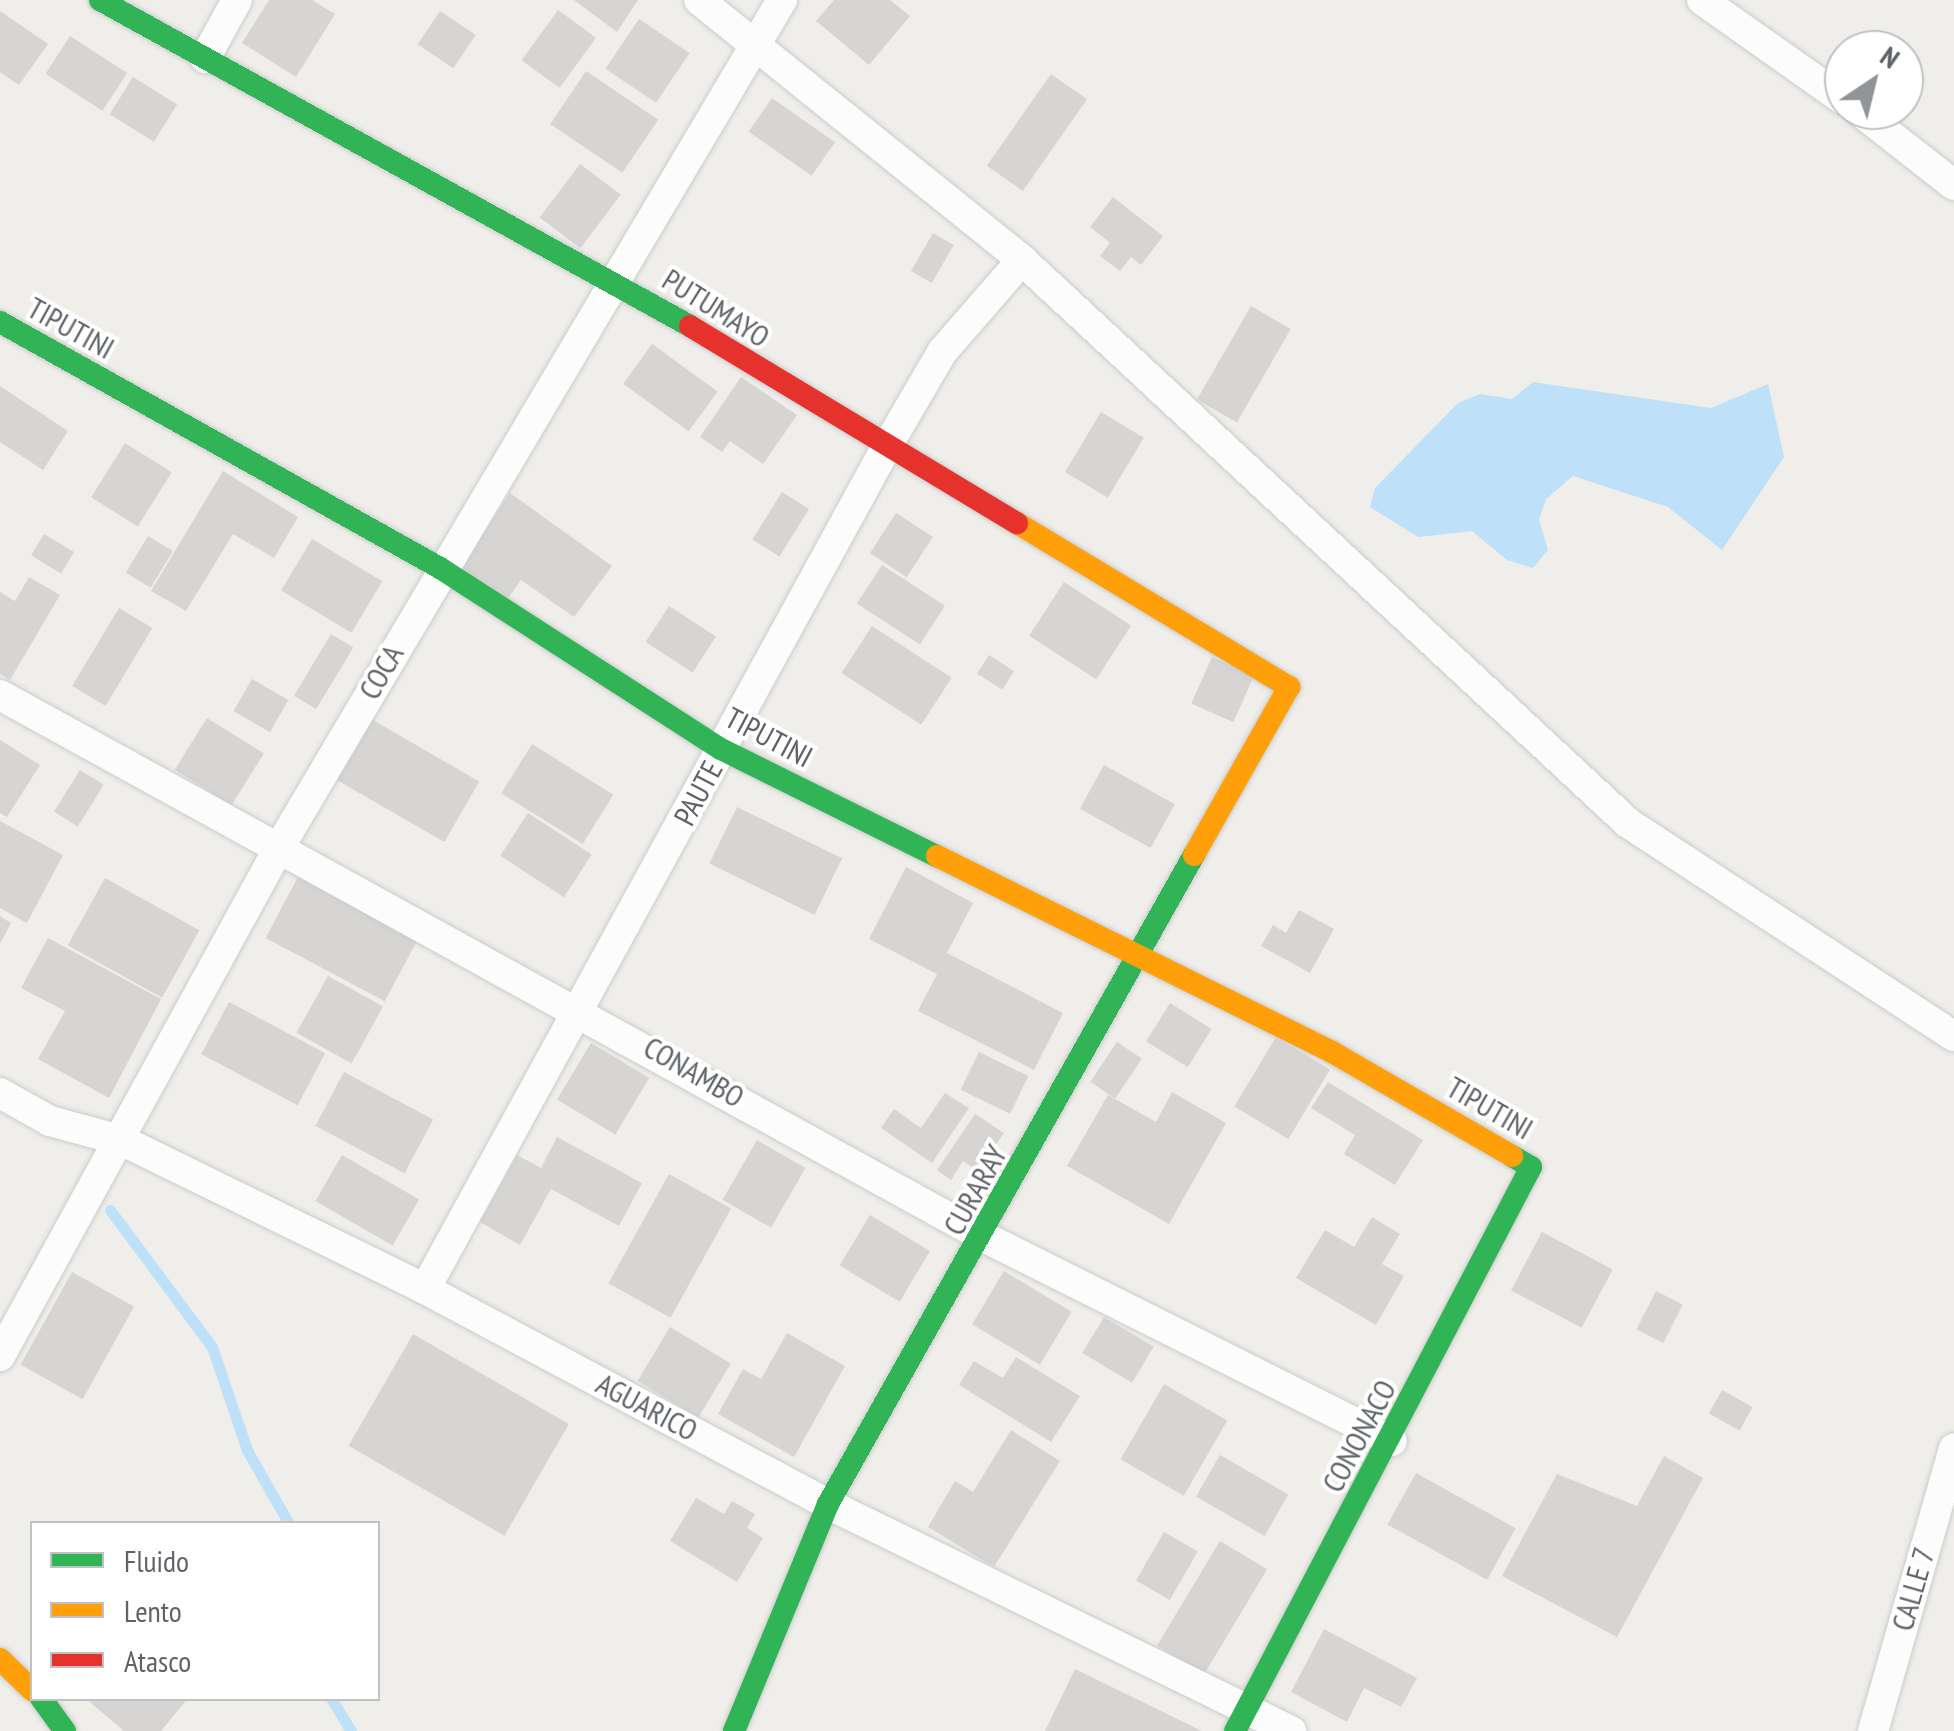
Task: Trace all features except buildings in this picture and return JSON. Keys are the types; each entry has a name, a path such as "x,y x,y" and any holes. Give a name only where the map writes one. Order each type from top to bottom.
{"street":[{"name":"PUTUMAYO","path":"100,0 614,282 1289,687"},
{"path":"206,58 237,0"},
{"path":"699,0 1022,260 1628,823 1954,1036"},
{"name":"COCA","path":"0,1356 123,1141 280,846 440,568 782,0"},
{"path":"1702,0 1824,86"},
{"path":"1884,130 1954,185"},
{"name":"PAUTE","path":"425,1289 583,1010 886,448 942,352 1022,260"},
{"name":"TIPUTINI","path":"0,322 440,568 721,749 1137,955 1531,1167"},
{"name":"CURARAY","path":"734,1731 828,1504 984,1237 1289,687"},
{"name":"CONAMBO","path":"0,695 583,1010 984,1237 1392,1442"},
{"name":"AGUARICO","path":"0,1093 50,1121 123,1141 425,1289 1241,1719 1291,1731"},
{"name":"CONONACO","path":"1241,1719 1392,1442 1531,1167"},
{"name":"CALLE 7","path":"1873,1731 1954,1448"},
{"path":"0,1659 30,1688"},
{"path":"43,1701 65,1731"}],"water":[{"path":"1533,382 1711,408 1768,384 1784,457 1722,550 1668,507 1573,476 1546,499 1539,520 1548,550 1533,568 1507,560 1472,531 1418,537 1370,507 1375,488 1458,403 1480,394 1512,399"}],"waterway":[{"path":"110,1210 212,1347 247,1450 287,1521"},
{"path":"333,1701 351,1731"}],"traffic: fast":[{"path":"100,0 690,326"},
{"path":"0,322 440,568 721,749 937,856"},
{"path":"734,1731 828,1504 1194,855"},
{"path":"1235,1731 1531,1167 1512,1156"},
{"path":"43,1701 65,1731"}],"traffic: slow":[{"path":"1017,523 1289,687 1194,855"},
{"path":"937,856 1332,1052 1512,1156"},
{"path":"0,1659 30,1688"}],"traffic: jam":[{"path":"690,326 1017,523"}]}
